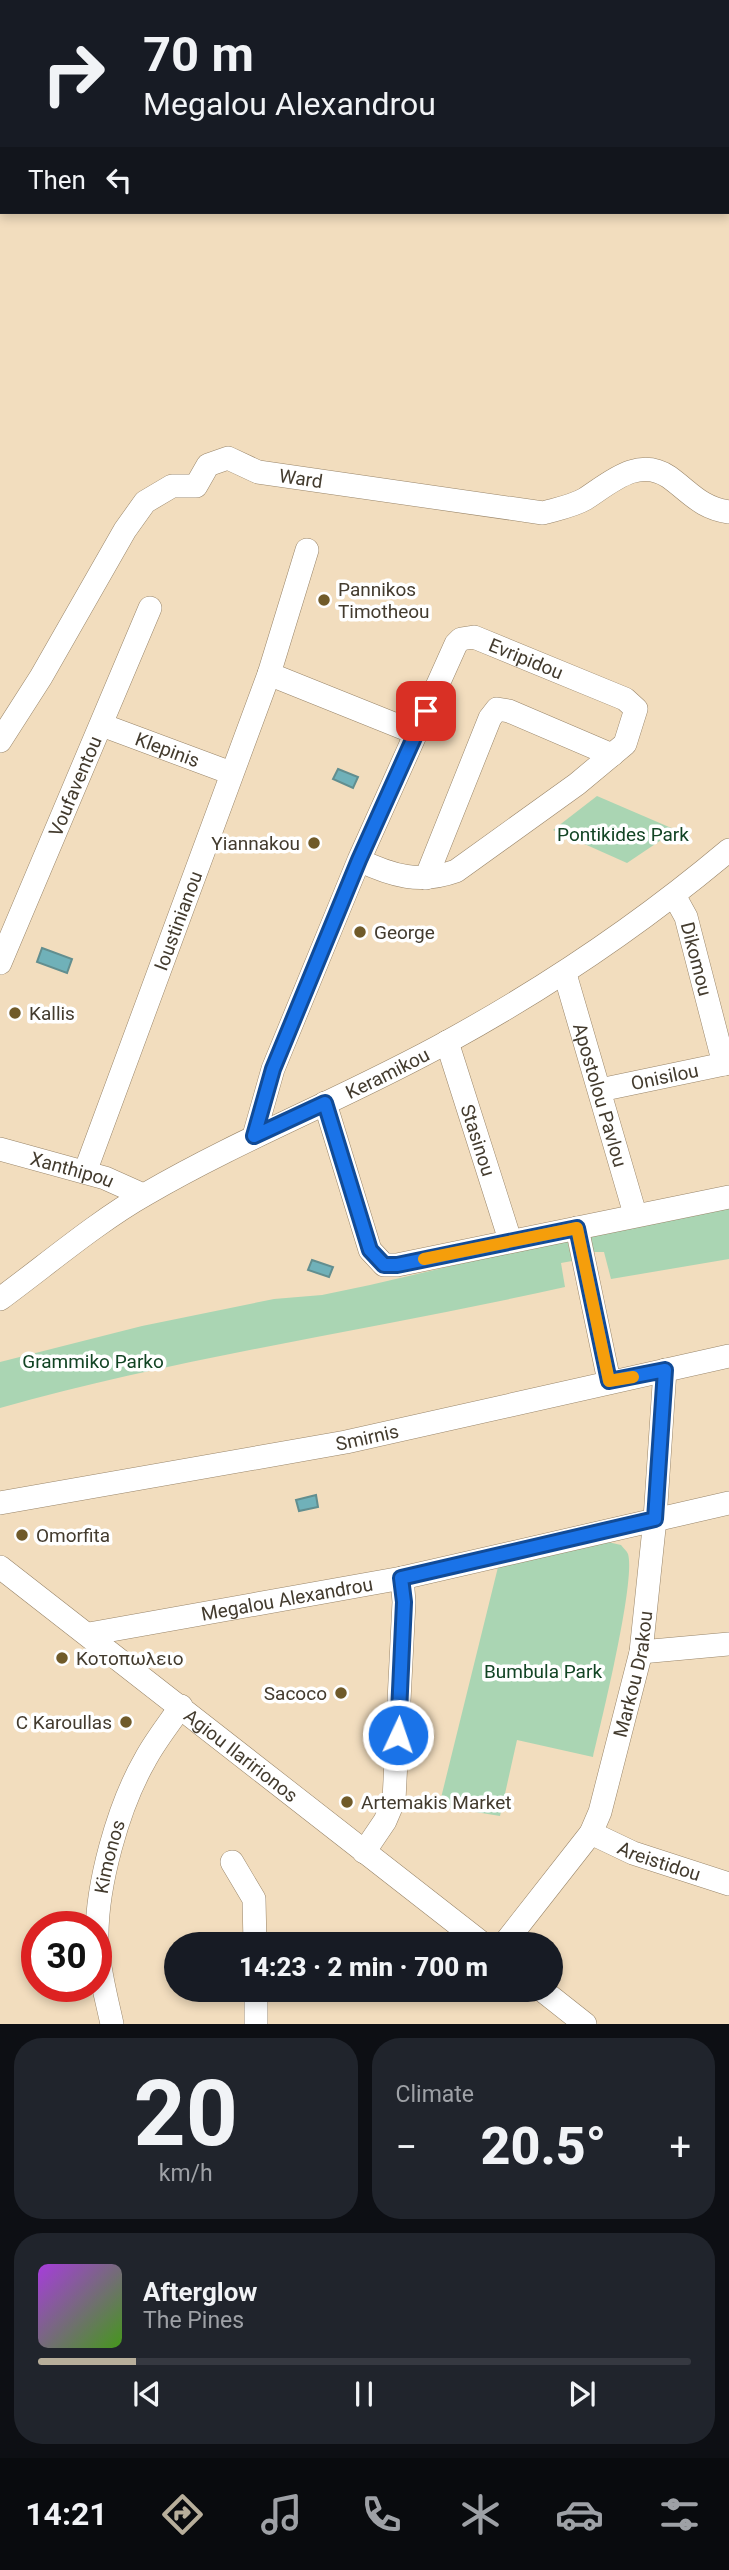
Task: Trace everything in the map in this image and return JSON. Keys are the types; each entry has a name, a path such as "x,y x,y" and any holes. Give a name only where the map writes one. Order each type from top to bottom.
{"street":[{"name":"Ward","path":"0,741 41,677 111,553 145,502 172,486 196,486 208,465 228,458 258,472 543,513 583,500 615,477 638,470 660,471 709,509 729,512"},
{"name":"Ioustinianou","path":"85,1172 269,674 307,550"},
{"name":"Voufaventou","path":"0,963 103,725 150,608"},
{"name":"Evripidou","path":"254,1136 273,1069 359,860 456,644 461,639 474,637 631,703 636,709 634,723 625,744 464,867 426,878 396,876 359,860"},
{"path":"269,674 416,733"},
{"path":"426,878 490,718 497,709 509,711 612,755"},
{"name":"Klepinis","path":"103,725 232,773"},
{"name":"Keramikou","path":"0,1299 143,1195 254,1136 447,1042 565,974 675,897 729,850"},
{"name":"Dikomou","path":"675,897 686,917 726,1063"},
{"name":"Apostolou Pavlou","path":"565,974 635,1214"},
{"name":"Stasinou","path":"447,1042 510,1240"},
{"name":"Onisilou","path":"600,1090 726,1063"},
{"path":"325,1103 370,1250 377,1261 384,1265 397,1265 635,1214 729,1197"},
{"name":"Xanthipou","path":"0,1149 85,1172 143,1195"},
{"path":"577,1228 609,1381"},
{"name":"Smirnis","path":"0,1503 346,1442 729,1356"},
{"name":"Markou Drakou","path":"513,1932 591,1833 600,1812 641,1652 655,1519 665,1370"},
{"name":"Megalou Alexandrou","path":"89,1634 401,1578 729,1503"},
{"name":"Agiou Ilaririonos","path":"0,1567 467,1932"},
{"path":"364,1852 385,1821 394,1800 404,1602 401,1578"},
{"path":"641,1652 729,1644"},
{"name":"Kimonos","path":"112,2024 98,1954 97,1924 102,1890 120,1821 138,1773 181,1706"},
{"name":"Areistidou","path":"591,1833 632,1853 729,1884"},
{"path":"232,1862 254,1899 255,1932"},
{"path":"256,2002 256,2024"},
{"path":"557,2002 585,2024"}],"green space":[{"name":"Pontikides Park","path":"597,796 676,830 627,863 553,830"},
{"path":"729,1205 729,1259 611,1279 604,1252 590,1252 589,1231"},
{"name":"Grammiko Parko","path":"567,1239 572,1261 561,1263 565,1287 140,1373 0,1408 0,1362 142,1326 274,1299 322,1295"},
{"name":"Bumbula Park","path":"608,1542 621,1545 627,1552 629,1569 616,1652 593,1757 517,1740 500,1816 439,1806 500,1559"}],"water":[{"path":"338,769 358,777 353,788 333,779"},
{"path":"42,948 72,959 67,973 37,962"},
{"path":"312,1260 333,1267 329,1277 308,1270"},
{"path":"316,1495 318,1507 299,1511 296,1500"}],"slow traffic":[{"path":"424,1259 577,1228 609,1381 633,1377"}],"place":[{"name":"Pannikos Timotheou","path":"324,600"},
{"name":"Yiannakou","path":"314,843"},
{"name":"George","path":"360,932"},
{"name":"Kallis","path":"15,1013"},
{"name":"Omorfita","path":"22,1535"},
{"name":"Κοτοπωλειο","path":"62,1658"},
{"name":"Sacoco","path":"341,1693"},
{"name":"C Karoullas","path":"126,1722"},
{"name":"Artemakis Market","path":"347,1802"}],"route":[{"path":"398,1735 404,1602 401,1578 655,1519 665,1370 609,1381 577,1228 397,1265 384,1265 377,1261 370,1250 325,1103 254,1136 273,1069 359,860 426,711"}]}
